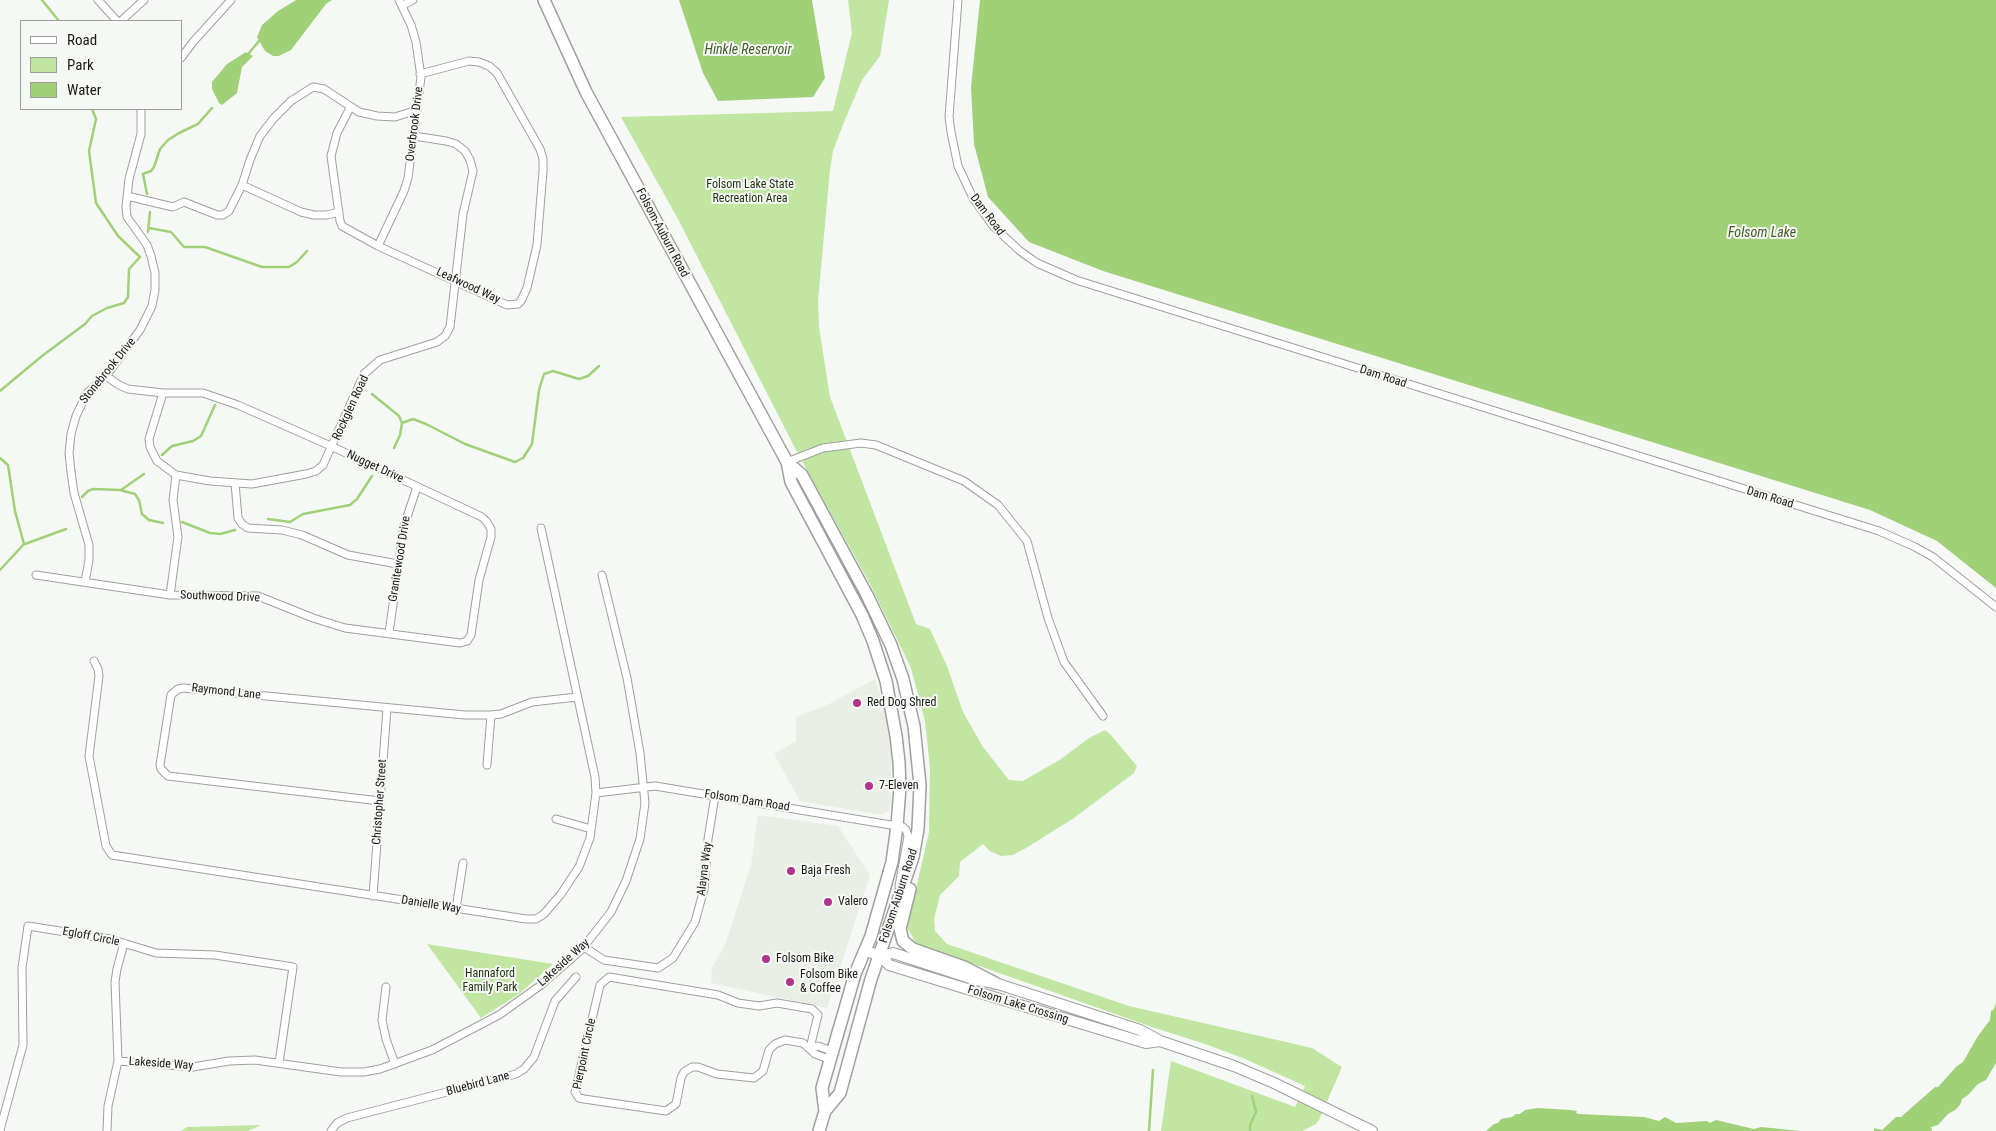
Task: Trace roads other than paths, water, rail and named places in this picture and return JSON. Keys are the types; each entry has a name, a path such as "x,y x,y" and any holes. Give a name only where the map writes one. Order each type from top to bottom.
{"main road":[{"name":"Folsom-Auburn Road","path":"544,0 586,92 787,462 791,482 862,615 883,673 896,736 900,787 897,826 892,862 822,1088 825,1111"},
{"name":"Folsom-Auburn Road","path":"787,462 802,475 856,573 891,645 903,679 914,726 920,785 918,829 908,875 872,979 840,1093 825,1111 819,1131"},
{"path":"908,875 910,890 900,929 903,941 912,949 964,966 996,983"},
{"name":"Folsom Lake Crossing","path":"866,951 880,956 889,965 1000,1000 1146,1043 1160,1041"},
{"name":"Folsom Lake Crossing","path":"880,956 893,953 976,980 996,983 1140,1030 1160,1041 1234,1066 1372,1131"}],"street":[{"path":"98,0 118,20"},
{"path":"120,20 144,0"},
{"path":"182,57 231,0"},
{"path":"401,2 413,0"},
{"name":"Dam Road","path":"958,0 949,117 958,166 973,198 994,227 1020,251 1038,263 1076,280 1879,532 1915,547 1933,557 1996,607"},
{"name":"Overbrook Drive","path":"378,246 404,191 409,171 417,110 420,74 416,42 401,2"},
{"name":"Leafwood Way","path":"350,108 337,133 331,156 340,221 345,229 378,246 512,306 521,301 532,270 537,244 543,160 540,149 497,72 489,66 469,61 420,74"},
{"path":"127,196 173,207 184,202 217,215 223,215 229,211 242,185 260,136 291,101 308,89 318,87 350,108 377,116 395,117 417,110"},
{"name":"Stonebrook Drive","path":"85,582 89,560 89,545 74,493 69,453 71,434 80,404 96,383 106,376 140,330 152,306 155,290 155,273 151,256 147,245 127,217 126,207 141,134 141,110"},
{"name":"Rockglen Road","path":"176,475 235,483 267,482 316,471 323,465 333,447 364,374 380,360 428,346 445,336 450,327 452,317 463,214 472,182 473,171 465,151 456,144 446,140 414,136"},
{"path":"242,185 301,212 314,215 327,215 339,212"},
{"name":"Nugget Drive","path":"106,376 128,389 163,393 203,393 238,405 482,516 491,529 491,537 479,580 471,635 466,641 458,643"},
{"path":"163,393 149,439 150,447 157,461 176,475 173,500 178,537 170,595"},
{"path":"787,462 823,448 861,443 876,444 964,481 998,506 1028,541 1048,618 1064,662 1104,716"},
{"path":"235,483 238,518 248,528 282,530 302,535 348,555 398,564"},
{"name":"Granitewood Drive","path":"389,633 407,513 417,487"},
{"name":"Danielle Way","path":"94,661 99,676 89,756 106,846 110,854 117,857 526,920 541,917 561,894 574,875 587,848 592,829 596,793 595,777 541,528"},
{"name":"Southwood Drive","path":"36,575 170,595 258,596 345,628 458,643"},
{"name":"Lakeside Way","path":"118,1061 178,1067 242,1060 352,1073 380,1069 452,1041 499,1015 541,985 584,947 611,912 626,881 640,839 644,811 644,788 627,678 602,575"},
{"name":"Raymond Lane","path":"380,801 172,777 164,773 160,765 171,695 178,689 492,716 532,702 577,697"},
{"name":"Christopher Street","path":"373,896 387,708"},
{"path":"486,765 492,716"},
{"name":"Folsom Dam Road","path":"596,793 655,786 897,826"},
{"name":"Alayna Way","path":"584,947 604,960 658,968 673,958 695,922 704,889 708,839 715,796"},
{"path":"556,819 592,829"},
{"path":"897,826 906,830 908,836 899,883 900,898"},
{"path":"456,909 463,863"},
{"name":"Egloff Circle","path":"0,1130 23,1045 22,968 28,926 110,939 156,953 215,955 293,967 279,1063"},
{"path":"108,1131 108,1106 118,1061 116,969 124,943"},
{"name":"Pierpoint Circle","path":"810,1048 818,1015 812,1009 777,1003 767,1003 759,1006 738,1003 718,995 609,977 600,985 575,1092 579,1098 584,1100 666,1111 676,1104 681,1078 688,1068 698,1067 717,1074 754,1078 763,1071 769,1050 785,1040 798,1041 810,1048 818,1046 832,1056"},
{"name":"Bluebird Lane","path":"331,1131 338,1123 347,1118 516,1074 524,1069 534,1058 555,1001 576,978"},
{"path":"386,987 382,1020 386,1039 395,1064"}],"water":[{"path":"296,0 332,0 326,4 291,50 279,56 273,56 265,51 257,37 262,25 278,11"},
{"name":"Hinkle Reservoir","path":"679,0 812,0 825,78 813,97 718,101 703,73"},
{"name":"Folsom Lake","path":"980,0 1996,0 1996,588 1937,541 1870,510 1103,271 1029,242 988,197 974,144 971,87"},
{"path":"246,52 253,56 242,67 237,93 222,105 212,89 212,82 227,64"},
{"path":"1996,1002 1996,1063 1986,1080 1978,1084 1962,1099 1960,1105 1938,1125 1931,1127 1932,1131 1874,1131 1874,1128 1882,1130 1896,1117 1901,1117 1935,1087 1938,1087 1963,1062 1990,1020 1991,1011 1994,1009"},
{"path":"1538,1108 1577,1111 1576,1113 1579,1114 1644,1117 1659,1121 1665,1117 1676,1123 1707,1121 1710,1123 1716,1120 1754,1129 1761,1127 1801,1131 1486,1131 1501,1119 1520,1114 1525,1110"}],"waterway":[{"path":"42,0 58,20"},
{"path":"249,53 259,41"},
{"path":"147,194 143,174 151,171 154,167 160,149 168,140 198,124 212,108"},
{"path":"0,391 85,324 92,316 107,308 124,303 128,297 129,269 140,257 118,236 96,203 89,151 96,119 92,110"},
{"path":"148,232 150,212"},
{"path":"149,228 171,232 184,247 205,247 262,267 289,267 297,262 307,251"},
{"path":"394,448 400,435 402,423 413,419 465,444 515,462 523,458 532,444 539,390 544,374 553,371 579,379 588,376 599,366"},
{"path":"372,394 399,416 402,423"},
{"path":"162,455 172,446 193,441 201,436 215,405"},
{"path":"0,458 8,465 15,511 24,544 0,570"},
{"path":"121,490 144,474"},
{"path":"268,519 290,522 303,514 350,505 357,499 372,476"},
{"path":"82,497 93,489 120,490 135,494 139,500 142,514 149,520 163,523"},
{"path":"182,522 210,533 220,534 235,530"},
{"path":"25,544 66,529"},
{"path":"1149,1131 1153,1070"},
{"path":"1250,1131 1250,1125 1256,1112 1252,1096"}],"place":[{"name":"Red Dog Shred","path":"857,703"},
{"name":"7-Eleven","path":"869,786"},
{"name":"Baja Fresh","path":"791,871"},
{"name":"Valero","path":"828,902"},
{"name":"Folsom Bike","path":"766,959"},
{"name":"Folsom Bike & Coffee","path":"790,982"}],"park label":[{"name":"Folsom Lake State Recreation Area","path":"750,192"},
{"name":"Hannaford Family Park","path":"490,981"}]}
